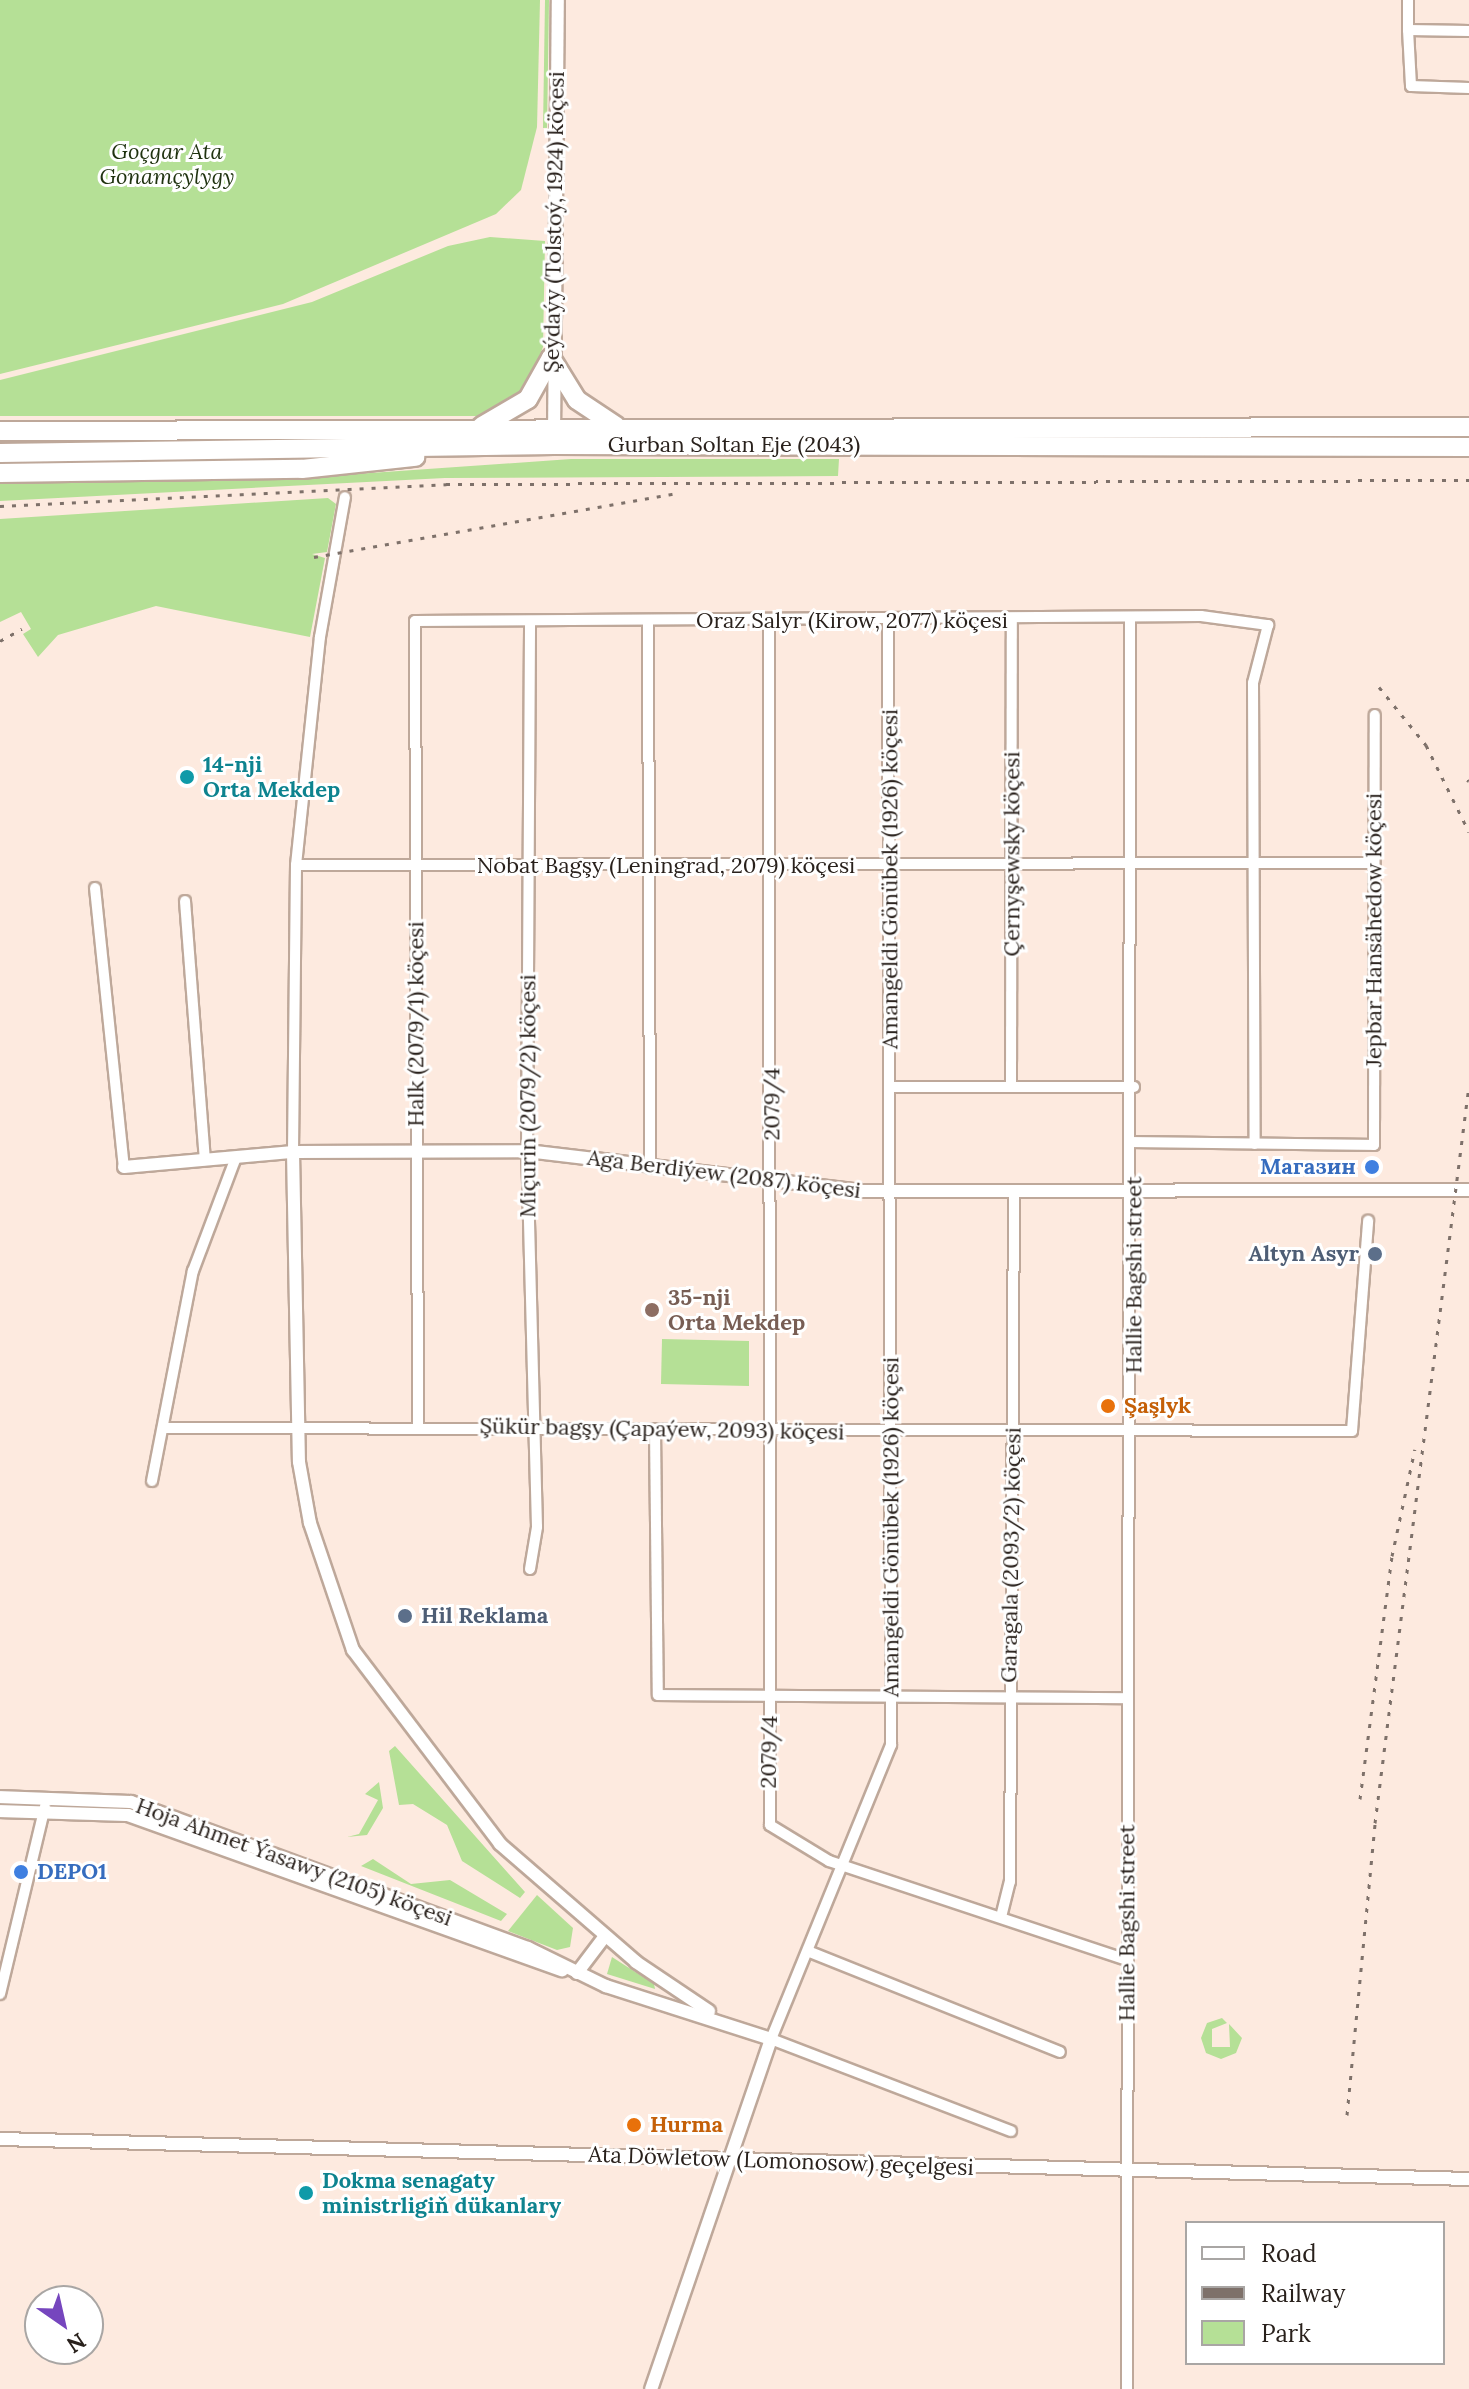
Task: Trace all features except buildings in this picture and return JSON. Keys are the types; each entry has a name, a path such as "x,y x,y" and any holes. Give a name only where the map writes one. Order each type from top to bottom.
{"highway":[{"name":"Gurban Soltan Eje (2043)","path":"477,428 528,399 551,358"},
{"path":"551,358 577,400 624,428"},
{"name":"Gurban Soltan Eje (2043)","path":"0,453 517,446 554,436 624,428 1469,427"},
{"name":"Gurban Soltan Eje (2043)","path":"0,431 477,428 554,436 1469,447"},
{"path":"0,473 302,469 517,446"}],"street":[{"name":"Şeýdaýy (Tolstoý, 1924) köçesi","path":"554,436 551,358 558,0"},
{"path":"1408,0 1411,86 1469,88"},
{"path":"1408,30 1469,31"},
{"path":"293,1152 296,865 320,637 345,497"},
{"name":"Hallie Bagshi street","path":"1127,2389 1123,2195 1130,2171 1127,1698 1134,1191 1130,620"},
{"name":"Oraz Salyr (Kirow, 2077) köçesi","path":"415,621 1253,620 1268,625 1253,683 1252,864"},
{"name":"Halk (2079/1) köçesi","path":"415,621 418,1427"},
{"path":"648,621 650,1168"},
{"name":"Amangeldi Gönübek (1926) köçesi","path":"651,2389 771,2039 810,1952 890,1754 893,1191 888,621"},
{"name":"Çernyşewsky köçesi","path":"1011,1087 1012,621"},
{"name":"2079/4","path":"769,622 772,1185 770,1825 829,1861 846,1863"},
{"name":"Miçurin (2079/2) köçesi","path":"530,623 527,1151 531,1426 537,1527 530,1569"},
{"name":"Jepbar Hansähedow köçesi","path":"1255,1144 1374,1145 1372,863 1375,715"},
{"name":"Nobat Bagşy (Leningrad, 2079) köçesi","path":"296,865 1372,863"},
{"path":"1134,1142 1255,1144 1252,864"},
{"path":"95,888 124,1167"},
{"path":"185,901 205,1160"},
{"path":"892,1087 1134,1087"},
{"name":"Aga Berdiýew (2087) köçesi","path":"124,1167 293,1152 527,1151 772,1185 893,1191 1469,1190"},
{"name":"Hoja Ahmet Ýasawy (2105) köçesi","path":"293,1152 299,1428 310,1523 360,1665 492,1835 605,1936 725,2021"},
{"path":"152,1481 193,1271 236,1157"},
{"name":"Garagala (2093/2) köçesi","path":"1001,1917 1010,1882 1014,1192"},
{"name":"Şükür bagşy (Çapaýew, 2093) köçesi","path":"163,1428 531,1426 891,1431 1352,1431 1368,1221"},
{"path":"655,1429 655,1690 670,1699 890,1697 1010,1701 1127,1698"},
{"path":"0,1994 47,1796"},
{"name":"Hoja Ahmet Ýasawy (2105) köçesi","path":"0,1797 115,1799 192,1821 577,1973 725,2021 1011,2131"},
{"name":"Hoja Ahmet Ýasawy (2105) köçesi","path":"0,1811 128,1815 526,1963 577,1973"},
{"path":"846,1863 1127,1960"},
{"path":"577,1973 605,1936"},
{"path":"810,1952 1060,2052"},
{"name":"Ata Döwletow (Lomonosow) geçelgesi","path":"0,2139 1130,2171"},
{"path":"1130,2171 1469,2179"}],"green space":[{"name":"Goçgar Ata Gonamçylygy","path":"0,0 540,0 537,127 521,190 496,214 283,304 0,374"},
{"path":"545,0 549,0 547,128 543,128"},
{"path":"490,237 545,241 543,347 527,387 486,416 0,416 0,380 312,302 448,246"},
{"path":"571,459 839,459 838,476 445,478 0,501 0,465 12,465 11,482 313,477"},
{"path":"328,498 336,504 327,552 312,554 325,558 310,637 156,606 58,635 38,657 23,634 31,629 21,612 0,622 0,519"},
{"path":"662,1339 749,1341 749,1386 661,1384"},
{"path":"395,1746 525,1892 520,1898 462,1861 447,1825 413,1804 399,1805 389,1751"},
{"path":"379,1782 383,1808 367,1835 347,1837 359,1834 378,1800 365,1794"},
{"path":"373,1859 411,1884 450,1880 507,1914 501,1921 361,1866"},
{"path":"537,1895 573,1928 570,1947 557,1950 508,1931"},
{"path":"612,1957 654,1984 655,1989 607,1974"},
{"path":"1222,2018 1227,2023 1212,2029 1212,2047 1230,2047 1229,2024 1242,2038 1236,2053 1221,2059 1206,2053 1201,2038 1207,2023"}],"railway":[{"path":"0,506 446,484 1469,480"},
{"path":"314,557 677,493"},
{"path":"0,641 22,629"},
{"path":"1379,687 1426,745 1469,832"},
{"path":"1347,2115 1375,1823 1469,1085"},
{"path":"1360,1799 1392,1556 1415,1449"}],"place":[{"name":"14-nji Orta Mekdep","path":"187,777"},
{"name":"Магазин","path":"1372,1167"},
{"name":"Altyn Asyr","path":"1375,1254"},
{"name":"35-nji Orta Mekdep","path":"652,1310"},
{"name":"Şaşlyk","path":"1108,1406"},
{"name":"Hil Reklama","path":"405,1616"},
{"name":"DEPO1","path":"21,1872"},
{"name":"Hurma","path":"634,2125"},
{"name":"Dokma senagaty ministrligiň dükanlary","path":"306,2193"}]}
